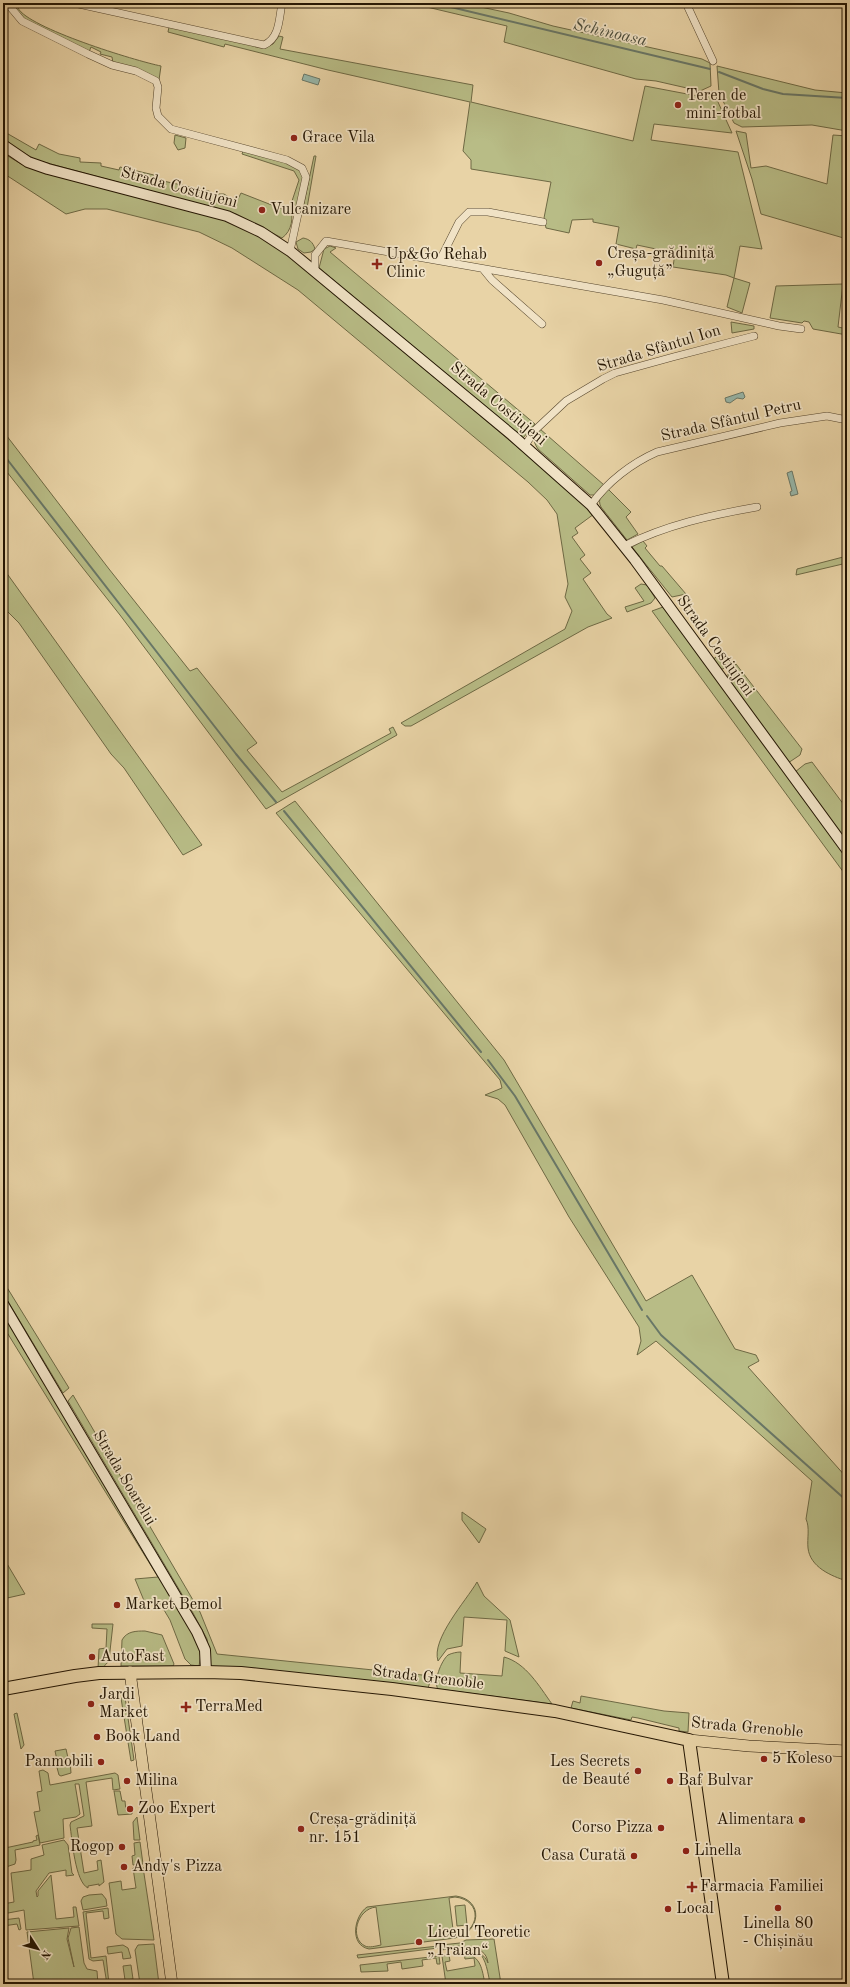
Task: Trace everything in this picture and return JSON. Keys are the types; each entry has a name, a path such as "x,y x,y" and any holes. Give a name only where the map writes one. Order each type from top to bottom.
{"highway":[{"name":"Strada Grenoble","path":"3,1689 86,1674 130,1672 206,1672 392,1689 555,1711 689,1740"},
{"path":"689,1740 723,1984"}],"main road":[{"path":"130,1672 172,1984"},
{"name":"Strada Grenoble","path":"689,1740 749,1746 847,1751"}],"street":[{"path":"7,3 22,21 112,65 136,71 156,81 158,87 156,108 158,116 170,129 287,160 302,168 306,177 290,251"},
{"path":"74,3 264,45 270,42 275,36 282,3"},
{"path":"686,3 713,61"},
{"name":"Strada Costiujeni","path":"3,145 28,162 48,169 227,216 261,232 290,251 525,446 591,505 624,546 847,850"},
{"path":"440,260 459,222 469,212 488,212 543,222"},
{"path":"315,272 316,255 326,241 663,300 779,326 801,329"},
{"path":"483,269 492,280 542,324"},
{"name":"Strada Sfântul Ion","path":"525,446 534,431 566,401 603,379 673,357 754,336"},
{"name":"Strada Sfântul Petru","path":"591,505 612,481 644,458 657,452 753,428 786,422 827,416 847,420"},
{"path":"624,546 691,520 757,507"},
{"name":"Strada Soarelui","path":"3,1304 197,1632 205,1650 206,1672"}],"green space":[{"path":"10,3 19,3 18,8 26,16 61,34 107,51 161,66 159,80 113,63 112,57 100,54 101,52 91,47 89,52 24,19"},
{"path":"410,3 462,3 509,13 553,26 702,59 710,63 711,86 700,91 656,81 636,79 504,42 507,26"},
{"path":"169,27 265,47 273,44 279,36 283,37 280,49 473,85 471,102 633,141 645,86 703,97 713,91 732,133 654,124 651,140 738,152 762,249 740,246 734,278 726,275 673,267 675,253 637,245 636,249 616,244 619,227 593,222 593,219 572,220 569,233 546,228 544,218 551,182 471,169 471,160 463,151 470,102 328,70 225,44 224,47 168,32"},
{"path":"717,66 815,90 847,93 847,131 812,125 742,127 734,123 719,93"},
{"path":"3,131 36,150 39,144 59,154 80,158 80,162 101,163 101,166 119,170 120,167 154,175 154,179 209,191 213,194 224,194 230,198 238,199 241,193 287,211 290,206 292,219 290,228 282,238 236,214 36,160 3,141"},
{"path":"736,131 746,133 751,168 766,166 827,184 833,135 847,136 847,239 761,214 752,179"},
{"path":"175,135 186,138 185,148 178,150 174,143"},
{"path":"243,151 266,156 292,165 298,169 302,174 303,182 297,208 292,201 299,180 294,171 242,154"},
{"path":"3,153 21,164 47,173 199,212 226,221 261,237 288,255 572,493 594,514 575,528 578,533 572,537 585,555 580,559 591,573 583,579 607,614 612,618 588,627 411,726 405,726 401,723 565,629 572,611 565,597 568,584 557,514 547,500 528,482 298,290 232,248 199,232 107,209 85,209 66,214 3,173"},
{"path":"314,156 316,156 307,208 303,208"},
{"path":"303,238 310,241 315,249 311,252 304,253 298,249 296,242"},
{"path":"330,246 336,248 330,252 535,424 523,438 319,268 324,249"},
{"path":"734,278 750,283 742,313 727,307"},
{"path":"843,284 838,327 847,329 847,335 813,329 809,322 804,321 802,323 770,318 776,286"},
{"path":"731,322 754,326 754,329 732,333"},
{"path":"540,429 604,485 594,495 590,495 538,449 534,438"},
{"path":"3,431 109,569 190,671 197,668 257,743 247,750 282,792 391,733 389,729 393,727 397,735 266,809 120,615 3,467"},
{"path":"607,488 631,512 626,517 638,534 627,540 601,507 600,499"},
{"path":"643,541 647,546 645,548 686,594 672,597 632,547"},
{"path":"847,556 847,563 796,575 797,569"},
{"path":"3,568 202,845 183,855 124,768 111,754 19,623 3,607"},
{"path":"641,584 647,585 655,598 651,603 627,612 625,607 644,601 635,588"},
{"path":"663,607 847,856 847,877 652,611"},
{"path":"723,652 731,662 723,669 718,669 712,660"},
{"path":"736,664 802,749 800,755 788,763 728,682 728,674"},
{"path":"812,762 847,809 847,843 795,772 805,764"},
{"path":"295,801 504,1060 646,1301 692,1275 735,1349 756,1355 759,1361 748,1367 847,1478 847,1581 822,1570 810,1555 808,1548 808,1526 806,1519 812,1481 656,1341 637,1355 641,1341 639,1327 569,1217 505,1105 498,1099 485,1095 502,1088 500,1080 276,813"},
{"path":"3,1281 69,1388 63,1393 3,1293"},
{"path":"3,1313 198,1640 201,1654 199,1666 191,1665 185,1659 170,1620 158,1600 145,1603 135,1579 158,1577 3,1326"},
{"path":"73,1395 200,1612 217,1654 432,1676 428,1688 252,1668 211,1667 207,1639 68,1401"},
{"path":"462,1512 486,1529 479,1543 462,1520"},
{"path":"3,1557 25,1594 3,1599"},
{"path":"477,1582 484,1596 510,1620 519,1657 505,1651 507,1620 464,1617 462,1646 447,1649 438,1661 437,1652 444,1631"},
{"path":"92,1624 113,1624 109,1660 105,1666 98,1669 99,1649 106,1648 107,1629 92,1628"},
{"path":"135,1631 145,1631 162,1635 174,1664 173,1666 121,1666 122,1640 124,1637"},
{"path":"461,1652 460,1673 502,1676 504,1657 519,1664 537,1683 552,1704 438,1689 436,1682 438,1672 445,1658 448,1655"},
{"path":"581,1696 664,1711 689,1713 688,1732 679,1731 679,1728 638,1718 632,1717 631,1720 571,1708 573,1701 580,1703"},
{"path":"125,1697 134,1760 131,1761 121,1698"},
{"path":"17,1713 24,1745 21,1749 14,1714"},
{"path":"66,1749 68,1758 57,1760 55,1751"},
{"path":"70,1761 71,1773 61,1776 59,1775 56,1764 64,1765"},
{"path":"43,1770 48,1773 50,1785 115,1773 118,1775 120,1789 113,1790 112,1778 86,1782 92,1826 77,1828 84,1873 98,1870 97,1861 101,1860 104,1882 99,1886 99,1884 88,1886 88,1888 84,1884 77,1869 73,1850 70,1825 71,1822 84,1816 79,1784 75,1784 80,1814 76,1817 63,1819 64,1838 40,1843 34,1812 40,1811 37,1792 42,1791 39,1771"},
{"path":"114,1791 120,1791 122,1801 125,1801 126,1811 132,1812 132,1814 118,1815"},
{"path":"137,1817 140,1840 134,1840 133,1822"},
{"path":"38,1835 40,1845 15,1850 15,1864 3,1868 3,1860 6,1859 3,1841 5,1848 33,1842 37,1840 36,1836"},
{"path":"64,1840 68,1845 72,1873 74,1875 66,1876 66,1870 49,1873 36,1891 37,1897 38,1891 51,1875 56,1919 74,1917 73,1907 76,1907 79,1926 26,1930 24,1910 3,1914 3,1904 14,1902 11,1873 31,1870 31,1859 44,1855 42,1845"},
{"path":"140,1842 143,1864 133,1865 132,1856 135,1855 134,1843"},
{"path":"143,1867 154,1940 122,1939 116,1934 109,1883 121,1881 122,1890 136,1888 133,1868"},
{"path":"102,1894 106,1899 107,1906 83,1910 81,1901 83,1897"},
{"path":"456,1896 465,1899 471,1903 475,1909 476,1916 474,1923 470,1929 464,1935 455,1938 369,1949 358,1942 356,1936 356,1930 357,1923 359,1917 367,1907","holes":["455,1897 464,1899 470,1904 474,1910 475,1916 474,1923 469,1929 463,1934 454,1937 449,1898","376,1907 381,1945 367,1947 360,1942 357,1937 357,1924 364,1913 369,1909"]},
{"path":"465,1905 467,1925 457,1926 455,1906"},
{"path":"108,1908 109,1918 104,1919 103,1911 86,1913 91,1958 106,1956 109,1984 107,1984 103,1960 93,1961 89,1959 83,1912"},
{"path":"19,1918 21,1929 19,1930 17,1924 3,1926 3,1920"},
{"path":"79,1927 84,1963 87,1969 97,1971 98,1984 34,1984 27,1932 69,1928 67,1939 74,1967 68,1938 71,1928"},
{"path":"494,1939 501,1984 490,1984 485,1962 478,1952 485,1958 488,1963 486,1956 476,1948 460,1946 471,1949 463,1948 441,1950 451,1947 441,1948 441,1945 460,1943 466,1940"},
{"path":"154,1944 159,1984 140,1984 135,1950 138,1945"},
{"path":"123,1945 128,1948 131,1958 123,1959 122,1952 108,1954 107,1947"},
{"path":"438,1946 438,1948 358,1958 357,1955"},
{"path":"464,1953 474,1957 480,1964 485,1984 446,1984 442,1956 449,1955 450,1961 445,1962 447,1971 475,1966 474,1958 465,1959"},
{"path":"439,1956 440,1964 437,1964 436,1958 422,1960 423,1966 402,1969 401,1962 387,1964 388,1971 361,1972 360,1965"},
{"path":"131,1965 133,1979 125,1980 123,1966"}],"shaded area":[{"path":"304,74 320,79 318,85 302,80"},
{"path":"743,392 745,397 743,399 737,398 730,403 726,402 725,398"},
{"path":"792,471 798,494 791,496 790,492 792,491 787,473"}],"waterway":[{"name":"Schinoasa","path":"434,3 710,69"},
{"name":"Schinoasa","path":"719,72 763,89 783,94 847,98"},
{"path":"3,454 236,754 276,802"},
{"path":"284,811 481,1052"},
{"path":"488,1060 515,1096 642,1310"},
{"path":"647,1316 661,1335 847,1501"}],"place":[{"name":"Teren de mini-fotbal","path":"678,105"},
{"name":"Grace Vila","path":"294,138"},
{"name":"Vulcanizare","path":"262,210"},
{"name":"Creșa-grădiniță „Guguță”","path":"599,263"},
{"name":"Up&Go Rehab Clinic","path":"377,264"},
{"name":"Market Bemol","path":"117,1605"},
{"name":"AutoFast","path":"92,1657"},
{"name":"Jardi Market","path":"91,1704"},
{"name":"TerraMed","path":"186,1707"},
{"name":"Book Land","path":"97,1737"},
{"name":"5 Koleso","path":"764,1759"},
{"name":"Panmobili","path":"101,1762"},
{"name":"Les Secrets de Beauté","path":"638,1771"},
{"name":"Milina","path":"127,1781"},
{"name":"Baf Bulvar","path":"670,1781"},
{"name":"Zoo Expert","path":"130,1809"},
{"name":"Alimentara","path":"802,1820"},
{"name":"Corso Pizza","path":"661,1828"},
{"name":"Creșa-grădiniță nr. 151","path":"301,1829"},
{"name":"Rogop","path":"122,1847"},
{"name":"Linella","path":"686,1851"},
{"name":"Casa Curată","path":"634,1856"},
{"name":"Andy's Pizza","path":"124,1867"},
{"name":"Farmacia Familiei","path":"692,1887"},
{"name":"Linella 80 - Chișinău","path":"778,1908"},
{"name":"Local","path":"668,1909"},
{"name":"Liceul Teoretic „Traian“","path":"419,1942"}]}
